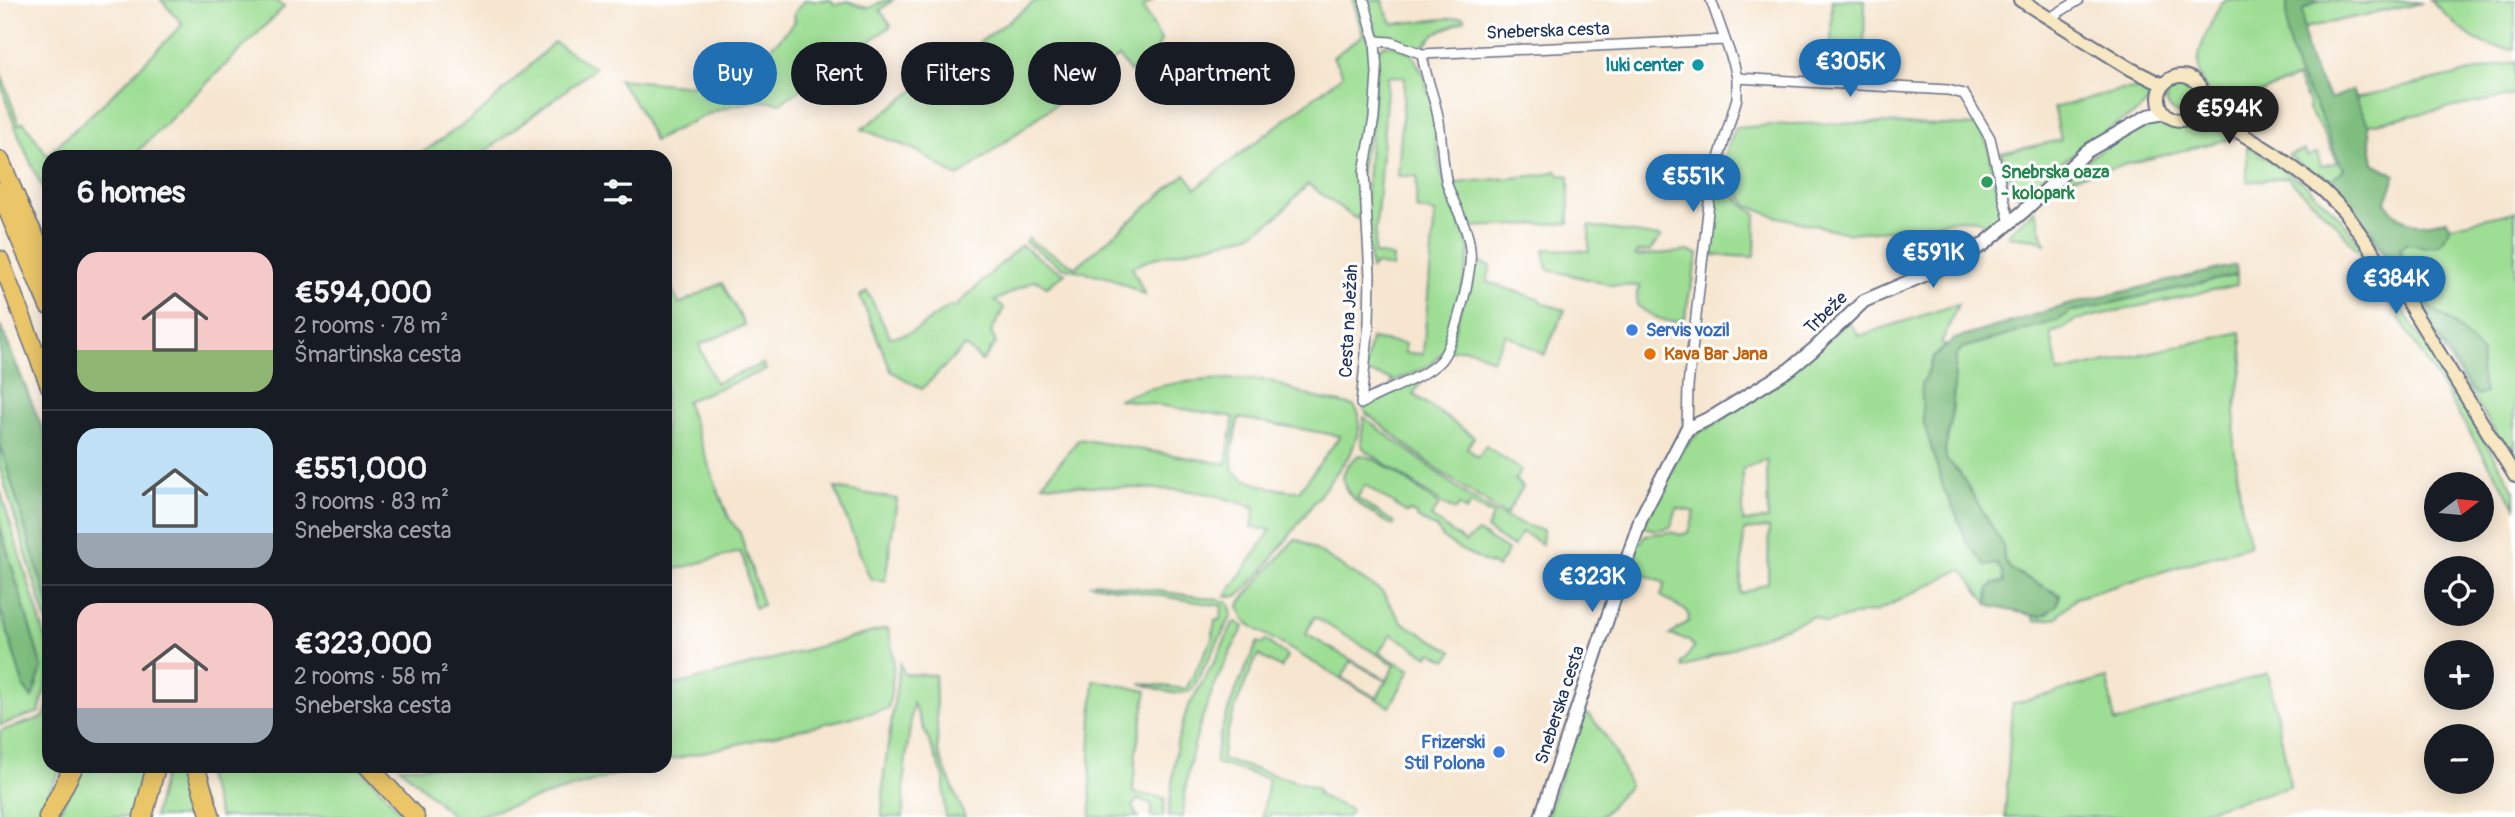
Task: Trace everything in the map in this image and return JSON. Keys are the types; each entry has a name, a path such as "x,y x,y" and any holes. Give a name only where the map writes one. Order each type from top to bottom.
{"highway":[{"path":"0,161 42,251"},
{"path":"0,192 42,290"},
{"path":"0,258 42,368"},
{"path":"48,817 70,773"},
{"path":"143,817 154,773"},
{"path":"197,773 211,817"},
{"path":"374,773 415,817"}],"main road":[{"path":"2020,0 2131,69 2163,85"},
{"path":"2182,76 2195,82 2202,94 2200,108 2196,114 2183,120 2176,120 2164,113 2159,99 2163,85 2182,76"},
{"path":"2200,108 2276,155 2323,190 2344,211 2399,288 2515,476"}],"street":[{"name":"Cesta na Ježah","path":"1364,0 1375,41 1377,73 1374,118 1364,172 1370,275 1369,323 1361,404 1416,377 1441,359 1450,346 1457,325 1471,261 1467,232 1447,182 1439,121 1422,54"},
{"name":"Sneberska cesta","path":"1541,817 1641,518 1687,429 1688,386 1711,185 1737,98 1737,78 1711,0"},
{"path":"2048,19 2079,0"},
{"name":"Sneberska cesta","path":"1375,41 1391,42 1422,54 1725,40"},
{"path":"1737,78 1948,90 1964,94 1990,138 2010,224"},
{"name":"Trbeže","path":"1687,429 1714,416 1790,369 1864,301 1943,268 1983,245 2010,224 2087,151 2148,116 2164,113"}],"green space":[{"path":"161,0 275,0 284,7 139,150 52,150 107,100 183,24"},
{"path":"804,0 831,0 835,5 848,1 870,8 880,2 893,0 880,10 891,26 869,42 791,42 791,96 777,103 777,42 795,21 794,14"},
{"path":"1037,0 1153,0 1143,8 1161,40 1135,42 1135,68 1130,72 1121,60 1121,42 1028,42 1028,105 1055,105 958,177 915,150 862,129 901,100 901,105 1014,105 1014,42 980,42"},
{"path":"1353,0 1360,0 1373,60 1371,117 1360,174 1361,220 1308,184 1277,217 1250,235 1154,258 1132,267 1145,295 1111,278 1062,267 1025,242 1029,238 1076,267 1185,174 1196,188 1343,75 1333,57 1363,35"},
{"path":"1365,0 1383,0 1384,8 1393,24 1463,17 1465,20 1434,34 1423,47 1415,48 1377,36"},
{"path":"1832,0 1865,0 1864,47 1831,45"},
{"path":"2225,0 2422,3 2295,30 2320,102 2341,101 2515,62 2515,95 2350,128 2391,214 2410,235 2515,212 2515,464 2370,236 2334,193 2288,155 2305,150 2307,156 2317,153 2321,166 2338,162 2308,110 2309,104 2297,78 2220,108 2209,94 2202,81 2199,58 2206,33"},
{"path":"2287,0 2320,0 2303,10 2304,35 2309,57 2331,99 2352,90 2368,124 2374,163 2396,175 2385,203 2400,217 2413,224 2447,220 2449,228 2446,237 2438,245 2427,247 2405,244 2400,250 2431,308 2453,323 2482,353 2480,372 2485,393 2477,395 2471,389 2370,229 2330,181 2344,169 2318,110 2297,72 2287,36"},
{"path":"2429,0 2515,0 2515,49 2500,48 2477,40"},
{"path":"554,42 595,68 487,150 426,150 482,111"},
{"path":"1384,45 1412,53 1421,70 1430,97 1441,172 1470,251 1454,327 1443,352 1429,366 1391,383 1392,379 1364,372 1371,339 1405,344 1405,353 1423,354 1435,213 1416,209 1417,176 1398,176 1405,77 1388,76 1374,254 1393,257 1392,268 1376,264 1371,269 1365,210 1377,50"},
{"path":"0,71 19,124 24,122 44,150 42,186 12,117"},
{"path":"618,79 692,86 692,82 693,105 735,105 699,118 654,141 638,107"},
{"path":"2181,84 2187,85 2195,93 2195,105 2187,113 2181,114 2175,113 2167,105 2166,99 2167,93 2175,85"},
{"path":"2140,89 2149,97 2147,104 2092,139 2063,162 2033,194 2022,197 2016,195 2001,153 2061,140 2054,108 2119,90"},
{"path":"1872,123 1978,126 1988,145 2001,209 2001,219 1997,225 1988,226 1978,220 1957,219 1918,228 1848,233 1774,216 1748,206 1721,167 1735,128"},
{"path":"2161,124 2203,126 2231,134 2234,138 2062,180 2120,139"},
{"path":"2247,145 2306,185 2338,215 2380,272 2515,491 2515,506 2360,254 2337,225 2287,177 2247,182"},
{"path":"1720,170 1739,200 1756,214 1755,257 1707,253 1713,200"},
{"path":"1556,171 1560,175 1569,176 1569,223 1468,227 1451,188 1464,182 1543,175"},
{"path":"2035,210 2045,244 2036,239 2008,236 2008,233"},
{"path":"1589,226 1661,237 1650,251 1637,252 1636,256 1688,251 1698,254 1685,318 1666,320 1642,309 1637,305 1640,286 1611,285 1547,269 1544,249 1589,251"},
{"path":"1021,245 1050,266 1065,273 1047,287 1035,280 995,301 1004,308 991,332 996,343 982,361 965,346 922,389 891,371 860,296 867,291 890,337 901,335 923,325 950,306 955,307"},
{"path":"1481,263 1491,266 1487,282 1565,310 1544,355 1506,334 1492,360 1471,350 1449,351 1471,268"},
{"path":"2236,265 2237,275 2070,311 2059,320 1962,348 1956,355 1946,459 1959,472 2003,545 2004,560 2011,570 2060,595 2057,605 2041,617 1988,604 1989,589 1995,583 2004,582 2003,573 1997,564 1986,566 1966,541 1960,521 1944,490 1923,420 1921,383 1933,358 1955,339 2067,305"},
{"path":"2237,275 2237,285 2076,320 2051,333 2058,373 2241,332 2243,363 2235,412 2234,445 2241,504 2250,545 2076,598 2058,618 2035,621 2033,617 2048,614 2060,595 2012,570 2004,560 2003,545 1959,472 1946,459 1956,355 1962,348 2006,336 2070,311"},
{"path":"722,283 745,325 699,345 715,383 763,364 766,370 686,401 729,518 740,533 763,605 754,608 740,552 672,570 672,289 679,304"},
{"path":"1958,304 1941,344 1946,345 1933,358 1925,379 1935,461 1966,541 1997,564 2004,573 2004,582 1989,589 1988,604 1960,570 1875,612 1826,623 1814,616 1683,668 1682,663 1694,647 1688,640 1670,635 1689,621 1688,612 1661,596 1665,583 1629,569 1638,542 1641,542 1645,535 1671,532 1681,535 1689,532 1695,512 1677,508 1671,527 1656,530 1643,527 1680,453 1702,429 1707,429 1734,412 1849,322 1859,336","holes":["1767,460 1768,519 1743,522 1743,469","1769,528 1768,583 1740,594 1744,530"]},
{"path":"0,325 42,428 42,585 0,444"},
{"path":"1235,379 1268,380 1312,397 1354,406 1359,414 1359,429 1351,453 1263,571 1237,596 1226,596 1271,530 1252,527 1255,507 1210,494 1183,490 1042,484 1079,439 1226,464 1234,417 1119,399 1162,386","holes":["1240,418 1340,436 1299,491 1253,482 1233,469 1233,445"]},
{"path":"1424,379 1413,394 1474,437 1467,448 1478,457 1486,446 1521,470 1515,480 1523,487 1506,515 1442,473 1366,413 1364,409 1369,400"},
{"path":"1364,417 1486,507 1504,517 1543,530 1542,544 1522,532 1513,547 1487,530 1493,515 1470,504 1466,511 1459,505 1455,510 1446,506 1364,449 1361,443"},
{"path":"0,444 42,585 42,606 0,468"},
{"path":"1359,455 1377,461 1439,505 1431,517 1465,542 1478,532 1508,551 1497,568 1459,549 1445,540 1436,528 1409,511 1407,513 1365,485 1357,498 1395,523 1393,526 1361,505 1345,487 1343,477 1347,466"},
{"path":"835,488 897,499 885,581 871,579 867,572"},
{"path":"0,490 42,627 42,668 0,526"},
{"path":"0,526 42,668 32,698 24,687 0,607"},
{"path":"1295,539 1382,592 1401,621 1453,651 1447,660 1431,652 1428,656 1391,634 1379,653 1410,670 1390,707 1256,629 1244,620 1239,607 1241,601","holes":["1314,617 1395,665 1387,680 1306,634","1351,661 1386,681 1377,698 1342,678"]},
{"path":"1096,582 1229,603 1232,615 1192,690 1173,693 1140,683 1186,689 1212,639 1215,620 1221,620 1222,606 1091,584"},
{"path":"0,607 24,687 31,697 42,668 42,701 39,712 0,725"},
{"path":"1237,622 1244,627 1211,695 1195,742 1185,791 1183,817 1168,817 1177,743 1187,709 1233,623"},
{"path":"888,628 893,669 888,709 672,759 672,686"},
{"path":"1265,640 1287,656 1281,668 1258,655 1236,706 1221,759 1319,790 1318,795 1351,810 1348,817 1290,817 1270,814 1269,817 1262,817 1269,779 1216,763 1220,736 1231,702 1258,642 1263,644"},
{"path":"900,662 904,674 935,675 938,752 965,817 945,817 944,777 913,703 905,767 903,817 882,817 884,773"},
{"path":"2268,673 2290,787 2179,817 2005,817 2012,704 2107,678 2115,723"},
{"path":"1094,680 1147,691 1136,752 1133,793 1165,798 1163,817 1151,817 1152,804 1138,799 1132,806 1140,817 1091,817 1090,753"},
{"path":"1580,715 1589,715 1602,731 1618,757 1629,786 1601,817 1547,817"},
{"path":"42,718 42,773 59,773 35,817 0,817 0,731"},
{"path":"79,773 146,773 135,817 56,817"},
{"path":"165,773 185,773 200,817 154,817"},
{"path":"205,773 366,773 406,817 220,817"},
{"path":"406,773 622,773 474,817 454,817"}],"place":[{"name":"luki center","path":"1698,65"},
{"name":"Snebrska oaza - kolopark","path":"1987,182"},
{"name":"Servis vozil","path":"1632,330"},
{"name":"Kava Bar Jana","path":"1650,354"},
{"name":"Frizerski Stil Polona","path":"1499,752"}]}
